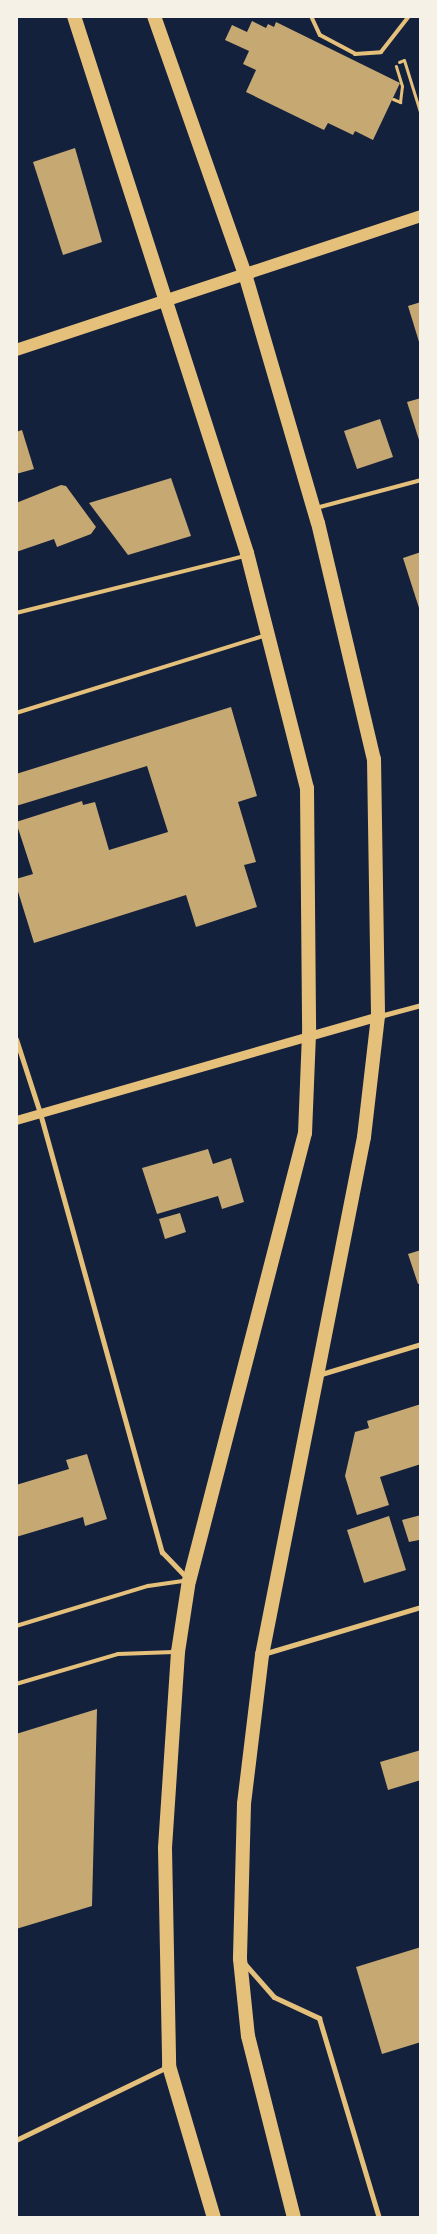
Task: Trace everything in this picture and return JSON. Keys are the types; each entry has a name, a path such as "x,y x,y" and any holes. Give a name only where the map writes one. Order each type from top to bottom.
{"highway":[{"path":"74,16 248,556 307,788 309,1034 305,1133 189,1580 178,1652 165,1848 169,2066 214,2218"},
{"path":"154,16 245,274 314,509 374,759 378,1016 364,1137 262,1655 244,1804 240,1959 248,2036 294,2218"}],"main road":[{"path":"16,350 421,216"}],"street":[{"path":"16,1120 309,1034 421,1005"},
{"path":"16,1039 40,1112 162,1552 189,1580"},
{"path":"316,1376 421,1344"},
{"path":"262,1655 421,1608"},
{"path":"240,1959 274,1997 319,2018 380,2218"},
{"path":"16,2140 169,2066"}],"lane":[{"path":"311,16 320,35 355,54 380,52 409,16"},
{"path":"314,509 421,480"},
{"path":"16,613 248,556"},
{"path":"16,713 268,634"},
{"path":"16,1626 148,1586 189,1580"},
{"path":"16,1684 118,1654 178,1652"}],"path":[{"path":"393,99 400,102 402,86 395,64 404,60 421,115"}],"building":[{"path":"252,21 266,28 268,24 274,27 276,22 400,83 373,140 355,131 353,135 328,123 324,130 246,92 256,70 243,64 249,51 225,40 232,25 247,32"},
{"path":"75,148 102,242 63,255 33,162"},
{"path":"421,302 421,345 420,345 408,306"},
{"path":"421,398 421,443 420,443 407,402"},
{"path":"380,419 393,457 357,469 344,431"},
{"path":"22,430 34,469 16,474 16,432"},
{"path":"171,478 191,536 128,555 89,503"},
{"path":"61,485 66,486 96,527 91,534 57,547 54,539 16,552 16,503"},
{"path":"421,552 421,611 420,611 403,558"},
{"path":"231,707 257,796 238,802 256,862 244,865 257,907 196,927 186,895 34,943 16,885 16,879 33,874 16,822 82,801 83,805 95,802 109,850 168,832 147,766 16,806 16,774"},
{"path":"208,1149 213,1164 231,1158 244,1202 222,1209 218,1196 157,1214 142,1168"},
{"path":"180,1213 186,1232 165,1239 159,1219"},
{"path":"421,1250 421,1283 418,1284 408,1254"},
{"path":"421,1404 421,1464 380,1477 389,1505 357,1515 345,1476 355,1432 369,1428 367,1421"},
{"path":"87,1454 107,1519 85,1526 83,1517 16,1537 16,1485 69,1469 66,1460"},
{"path":"421,1515 421,1543 419,1540 409,1542 402,1520"},
{"path":"389,1516 406,1570 364,1583 347,1530"},
{"path":"97,1709 92,1906 16,1929 16,1734"},
{"path":"421,1750 421,1780 388,1790 380,1762"},
{"path":"421,1947 421,2042 382,2054 356,1967"}]}
